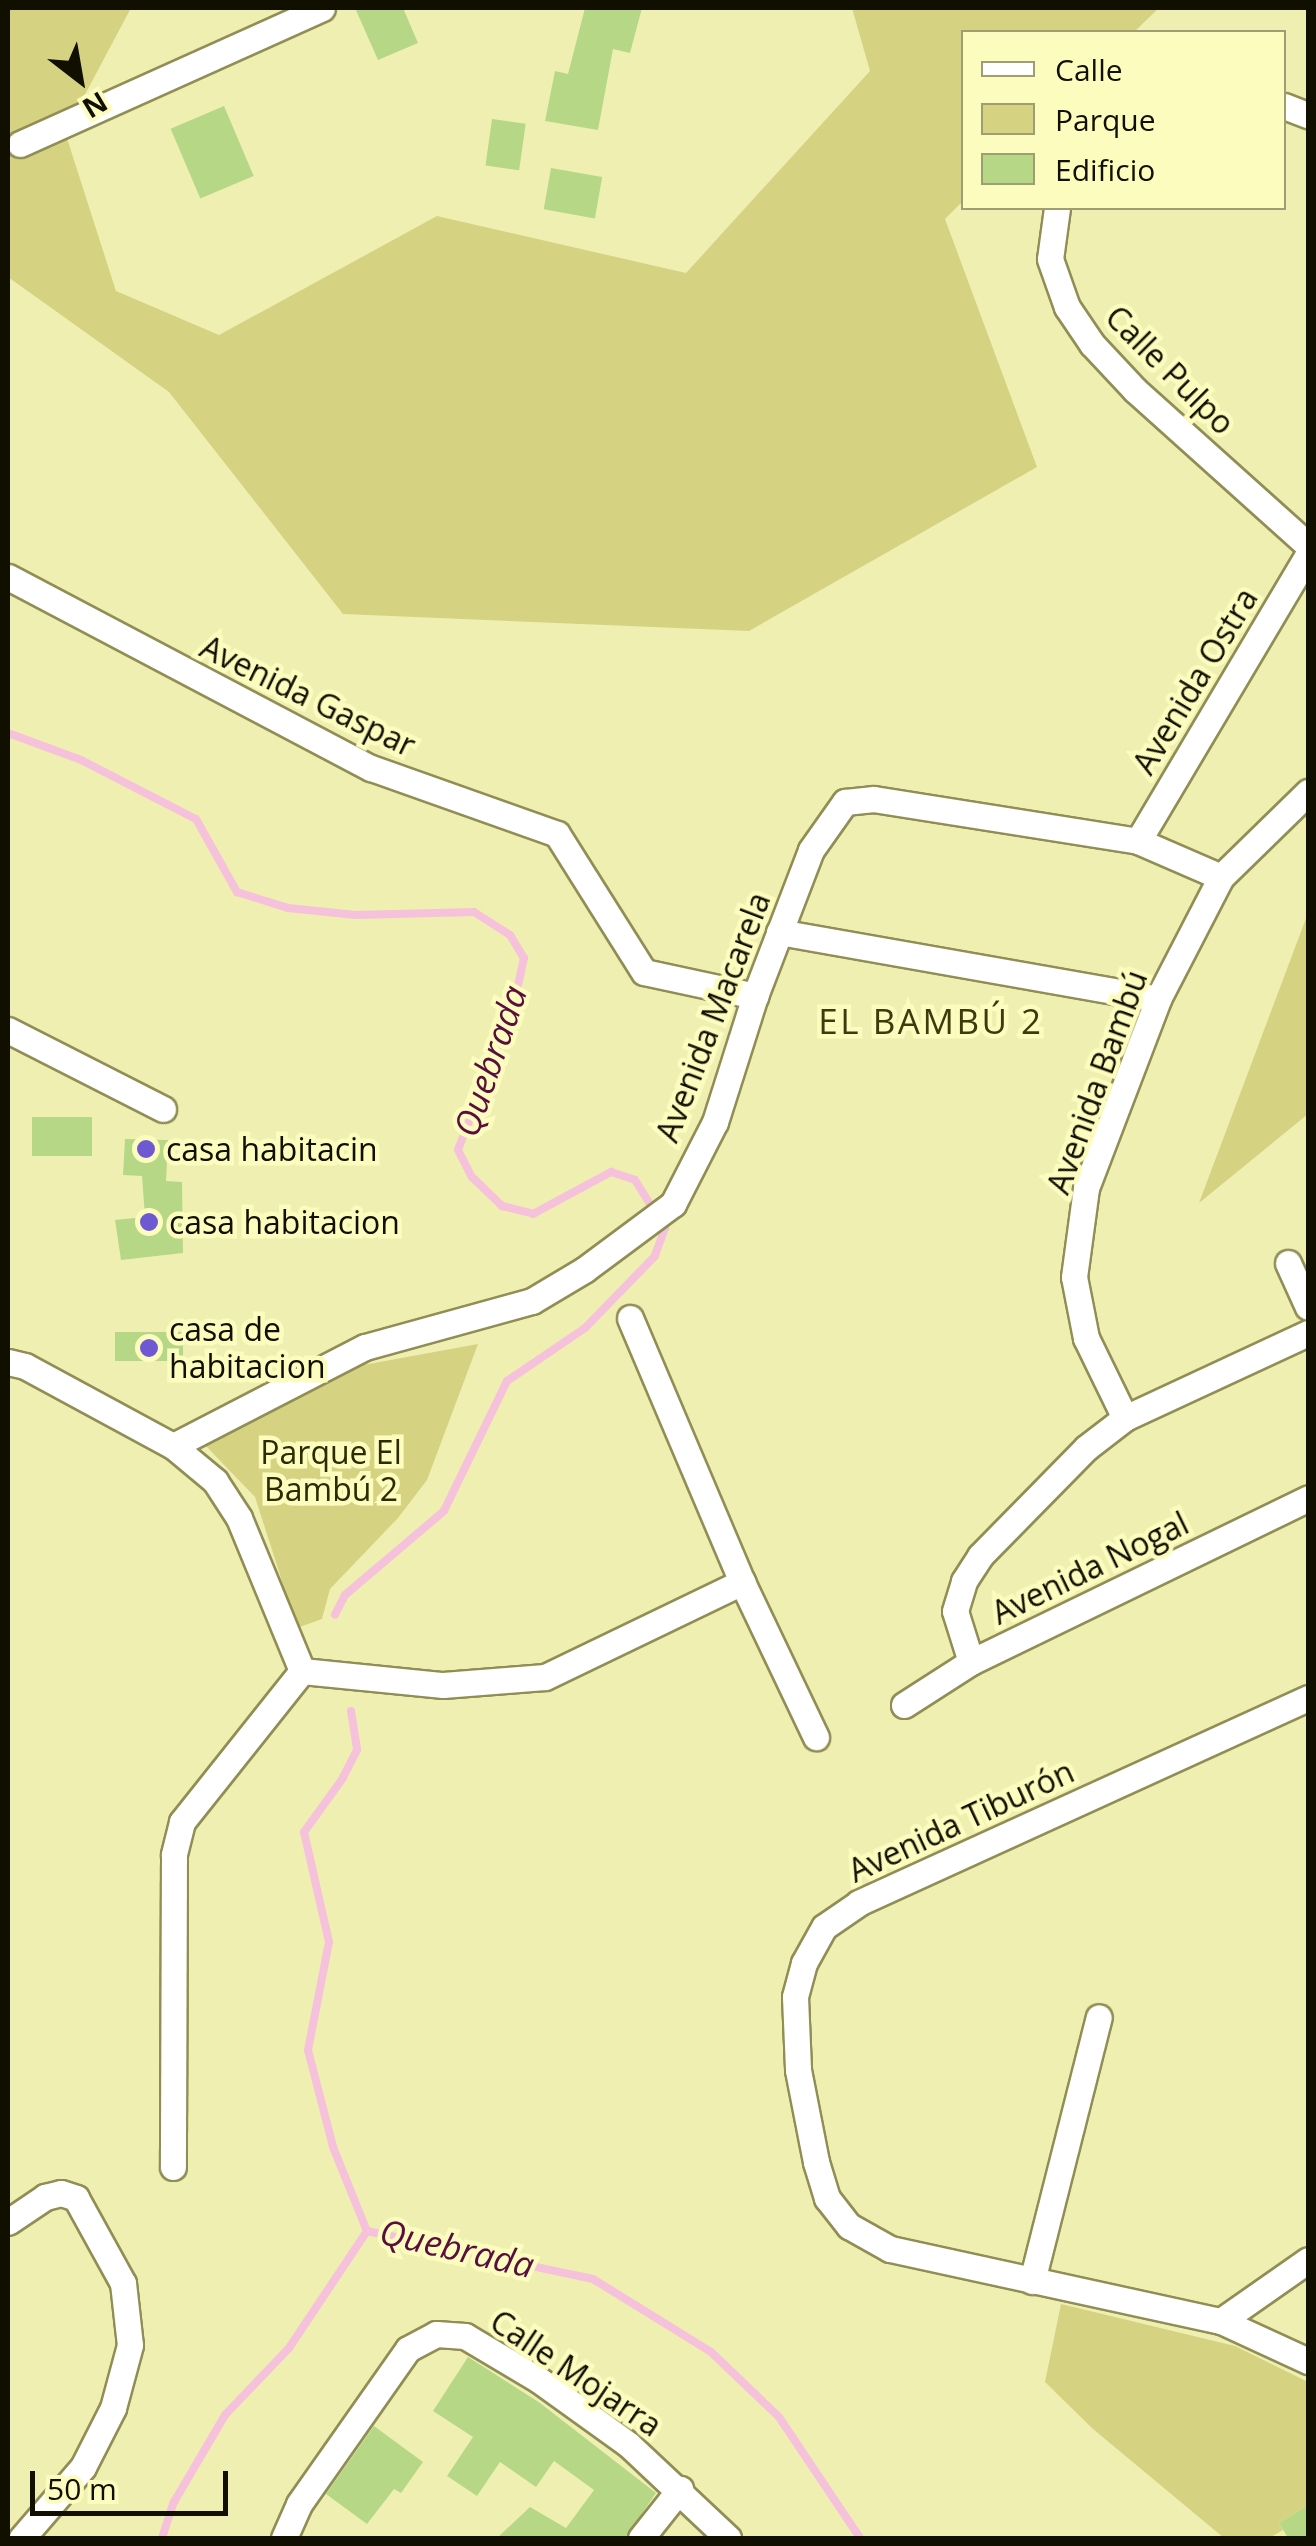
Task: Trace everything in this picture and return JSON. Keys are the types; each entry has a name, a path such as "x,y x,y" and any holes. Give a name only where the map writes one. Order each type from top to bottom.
{"street":[{"path":"20,144 322,8"},
{"name":"Calle Pulpo","path":"1057,210 1050,259 1066,307 1092,344 1135,390 1308,544"},
{"name":"Avenida Ostra","path":"1138,841 1308,555"},
{"name":"Avenida Gaspar","path":"8,577 371,768 557,834 644,972 755,996"},
{"name":"Avenida Bambú","path":"1125,1418 1086,1338 1074,1277 1086,1188 1158,999 1221,877 1308,792"},
{"name":"Avenida Macarela","path":"173,1446 364,1347 532,1301 584,1270 672,1204 715,1122 755,996 811,850 845,802 874,799 1138,841 1221,877"},
{"path":"779,932 1158,999"},
{"path":"8,1030 164,1109"},
{"path":"1288,1263 1308,1307"},
{"path":"630,1318 742,1582 816,1737"},
{"path":"971,1662 956,1611 964,1581 980,1556 1086,1448 1125,1418 1308,1334"},
{"path":"8,1362 24,1366 173,1446 214,1481 239,1518 302,1671"},
{"name":"Avenida Nogal","path":"904,1706 971,1662 1308,1498"},
{"path":"302,1671 443,1684 546,1677 742,1582"},
{"path":"173,2166 174,1854 182,1822 302,1671"},
{"name":"Avenida Tiburón","path":"1308,1698 858,1903 824,1927 804,1963 796,1997 798,2070 816,2162 828,2198 849,2226 890,2249 1221,2321 1308,2361"},
{"path":"1032,2281 1099,2017"},
{"path":"8,2222 45,2196 61,2193 76,2198 122,2283 130,2344 113,2408 83,2467 22,2538"},
{"path":"1221,2321 1308,2260"},
{"name":"Calle Mojarra","path":"284,2538 299,2504 398,2362 408,2349 436,2334 465,2336 539,2380 629,2445 728,2538"},
{"path":"641,2538 680,2489"}],"green space":[{"path":"8,8 131,8 65,132 116,291 219,335 437,216 686,273 870,71 852,8 1159,8 1136,30 961,30 961,203 945,219 1037,467 749,631 343,614 169,392 8,277"},
{"path":"1308,913 1308,1114 1199,1203"},
{"name":"Parque El Bambú 2","path":"478,1344 427,1480 398,1518 330,1589 322,1619 297,1628 255,1497 204,1444 363,1365"},
{"path":"1061,2304 1235,2346 1308,2382 1308,2505 1279,2523 1283,2530 1269,2538 1224,2538 1093,2429 1045,2382"}],"building":[{"path":"355,8 403,8 418,43 378,60"},
{"path":"585,8 642,8 630,53 613,49 598,130 545,121 555,71 568,74"},
{"path":"224,106 254,176 200,199 171,129"},
{"path":"492,119 526,124 519,170 485,166"},
{"path":"551,168 602,177 595,218 544,209"},
{"name":"casa habitacion","path":"32,1117 92,1117 92,1156 32,1156"},
{"name":"casa habitacion","path":"125,1139 168,1140 166,1181 182,1182 183,1253 121,1260 115,1220 145,1217 142,1176 123,1175"},
{"name":"casa de habitacion","path":"115,1332 183,1332 183,1361 115,1361"},
{"path":"468,2357 540,2403 656,2493 625,2538 497,2538 530,2507 566,2528 594,2490 554,2461 536,2487 500,2462 477,2496 447,2476 473,2437 433,2411"},
{"path":"374,2426 423,2462 401,2493 394,2489 367,2524 326,2494"},
{"path":"1308,2505 1308,2538 1288,2538 1279,2523"}],"waterway":[{"name":"Quebrada","path":"8,733 81,760 196,819 237,892 288,908 356,915 474,912 510,935 524,958 514,1004 458,1150 472,1177 502,1206 533,1214 611,1172 635,1180 665,1228 655,1256 585,1328 507,1381 444,1511 345,1595 335,1615"},
{"name":"Quebrada","path":"351,1711 357,1750 343,1778 304,1832 329,1942 308,2050 333,2147 367,2231"},
{"name":"Quebrada","path":"367,2231 593,2279 711,2352 779,2417 860,2538"},
{"path":"162,2538 174,2502 225,2415 289,2348 367,2231"}],"place":[{"name":"casa habitacin","path":"146,1149"},
{"name":"casa habitacion","path":"149,1222"},
{"name":"casa de habitacion","path":"149,1348"}],"district":[{"name":"EL BAMBÚ 2","path":"931,1021"}]}
